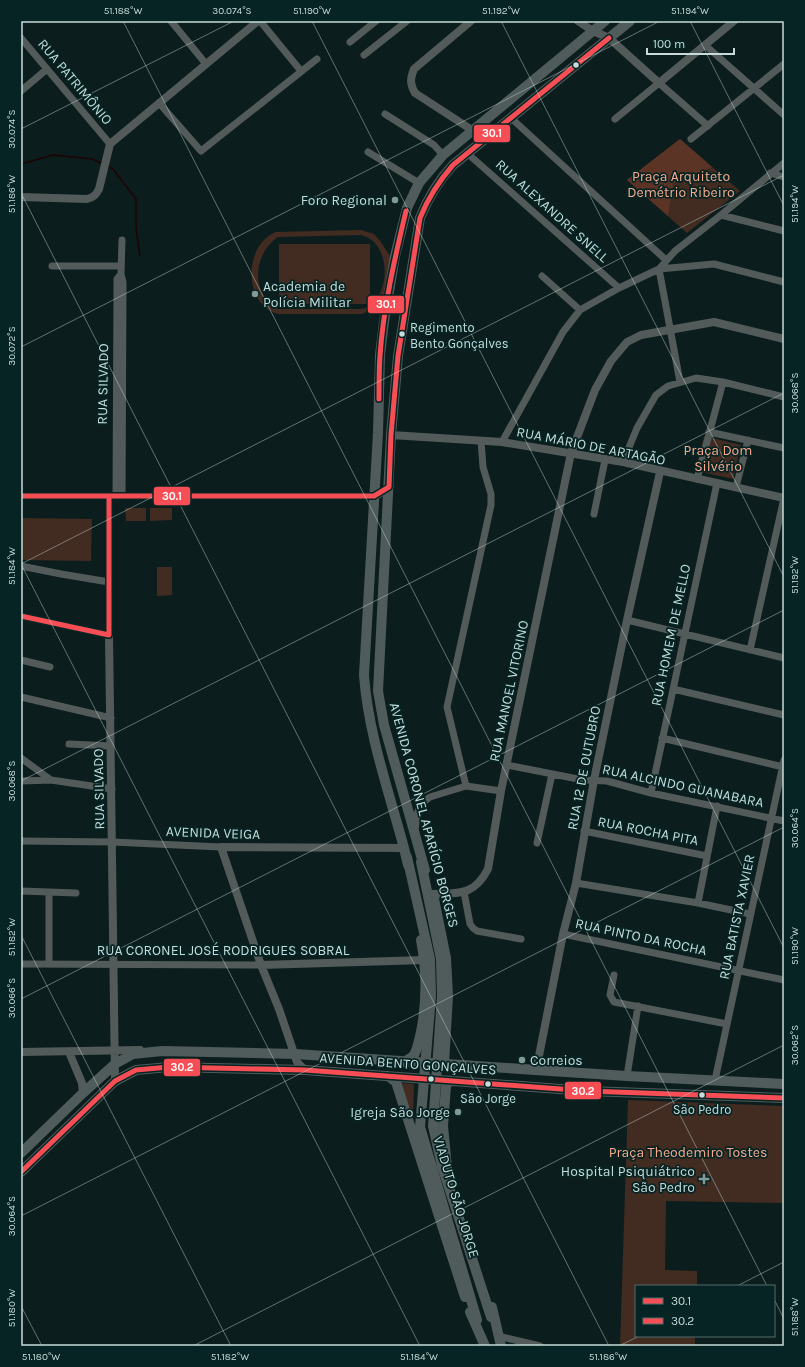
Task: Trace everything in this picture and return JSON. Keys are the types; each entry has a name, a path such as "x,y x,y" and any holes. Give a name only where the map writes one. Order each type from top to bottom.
{"main road":[{"name":"AVENIDA CORONEL APARÍCIO BORGES","path":"403,1062 412,1057 417,1049 423,1022 426,996 425,960 406,852 370,722 365,698 364,675 378,433 380,355 395,256 404,219 419,183 443,155 605,21"},
{"name":"AVENIDA CORONEL APARÍCIO BORGES","path":"444,1064 448,996 446,958 432,894 384,725 378,691 391,435 399,348 420,218 426,203 442,177 453,165 630,21"},
{"name":"VIADUTO SÃO JORGE","path":"406,852 430,959 431,996 420,1127 484,1343"},
{"name":"VIADUTO SÃO JORGE","path":"419,852 441,959 442,996 433,1126 442,1166 499,1341"},
{"path":"423,1022 432,1029 439,1028 447,1024"},
{"name":"AVENIDA BENTO GONÇALVES","path":"21,1153 83,1092 115,1064 133,1054 162,1051 295,1054 536,1071 784,1084"},
{"name":"AVENIDA BENTO GONÇALVES","path":"21,1172 115,1081 136,1070 169,1067 305,1070 587,1091 784,1098"},
{"path":"388,1076 396,1082 472,1318 484,1343"},
{"path":"449,1081 446,1086 443,1126 445,1165 494,1316 499,1341"},
{"path":"410,1128 422,1119 432,1119 443,1126"}],"street":[{"path":"172,21 206,64"},
{"path":"21,197 93,198 99,189 110,144 259,21 301,71"},
{"path":"350,42 376,21"},
{"path":"364,55 407,21"},
{"path":"471,21 414,69 410,78 411,86 415,93 472,130"},
{"path":"578,21 593,31 609,38 708,126"},
{"path":"616,119 734,21"},
{"name":"RUA PATRIMÔNIO","path":"21,38 110,144"},
{"path":"705,45 784,115"},
{"path":"159,102 201,151 317,58"},
{"path":"691,139 784,64"},
{"path":"21,91 47,69"},
{"path":"385,114 434,145 443,155"},
{"path":"511,118 666,260"},
{"path":"368,152 419,183"},
{"name":"RUA ALEXANDRE SNELL","path":"467,153 619,288"},
{"path":"680,382 659,269 674,251 721,215 784,163"},
{"path":"770,173 784,177"},
{"path":"721,215 784,231"},
{"name":"RUA SILVADO","path":"115,1081 109,582 116,496 119,482 120,292 123,282 121,270 122,240"},
{"path":"502,442 563,332 580,310 619,288 659,269 714,264 784,282"},
{"path":"52,266 121,270"},
{"path":"542,276 580,310"},
{"name":"RUA MANOEL VITORINO","path":"464,892 475,886 483,878 488,869 501,790 571,453 595,390 611,361 626,342 642,335 714,322 784,339"},
{"path":"623,462 637,428 656,395 668,386 696,378 723,382 784,397"},
{"path":"697,479 723,382"},
{"path":"709,432 784,448"},
{"name":"RUA MÁRIO DE ARTAGÃO","path":"391,435 502,442 571,453 623,462 660,472 784,498"},
{"path":"736,487 748,440"},
{"path":"466,786 447,707 491,505 491,494 483,467 481,441"},
{"path":"594,514 605,460"},
{"name":"RUA 12 DE OUTUBRO","path":"536,1071 563,934 576,883 584,831 627,620 660,472"},
{"name":"RUA HOMEM DE MELLO","path":"651,793 717,483"},
{"path":"21,496 374,496 389,487"},
{"path":"750,650 784,498"},
{"path":"21,566 109,582"},
{"path":"21,616 109,635"},
{"path":"627,620 784,658"},
{"path":"21,660 50,668"},
{"path":"673,689 784,715"},
{"path":"21,697 111,718"},
{"path":"662,738 783,763"},
{"path":"70,744 111,746"},
{"path":"21,758 51,780"},
{"name":"RUA BATISTA XAVIER","path":"715,1080 783,763"},
{"name":"RUA ALCINDO GUANABARA","path":"507,766 583,780 607,781 651,793 784,821"},
{"path":"537,843 552,774"},
{"path":"21,781 51,780 112,789"},
{"path":"415,836 417,814 421,804 430,797 466,786 501,790"},
{"path":"698,903 717,806"},
{"name":"RUA ROCHA PITA","path":"584,831 707,856"},
{"name":"AVENIDA VEIGA","path":"21,841 112,842 221,847 406,852"},
{"path":"221,847 260,964 279,1009 297,1062 305,1070"},
{"path":"576,883 698,903 750,914"},
{"path":"21,891 76,893"},
{"path":"49,892 49,964"},
{"path":"432,894 464,892 470,924 473,928 477,931 521,939"},
{"name":"RUA PINTO DA ROCHA","path":"563,934 784,980"},
{"name":"RUA CORONEL JOSÉ RODRIGUES SOBRAL","path":"21,964 260,964 425,960"},
{"path":"614,975 610,995 614,1002 727,1024"},
{"path":"627,1076 638,1006"},
{"path":"21,1052 115,1050 162,1051"},
{"path":"70,1052 82,1083 83,1092"},
{"path":"499,1341 540,1346"}],"green space":[{"name":"Praça Arquiteto Demétrio Ribeiro","path":"680,139 740,191 687,233 627,180"},
{"path":"361,230 374,234 390,256 392,266 384,298 380,304 362,314 278,314 267,308 258,299 253,288 253,261 257,249 265,239 276,232","holes":["361,235 369,238 377,245 384,262 384,282 376,300 369,307 358,309 278,309 269,302 263,294 259,284 258,274 260,263 270,244 278,237"]},
{"path":"279,244 370,244 370,304 279,304"},
{"name":"Praça Dom Silvério","path":"704,436 741,445 733,479 696,471"},
{"path":"125,508 146,508 146,521 126,521"},
{"path":"150,508 172,508 172,520 150,521"},
{"path":"21,518 92,519 91,561 21,560"},
{"path":"157,567 172,567 172,595 157,596"},
{"path":"400,1083 414,1084 413,1118"},
{"name":"Praça Theodemiro Tostes","path":"628,1100 784,1106 784,1203 666,1201 665,1270 697,1271 697,1285 635,1285 635,1337 695,1337 695,1346 620,1346"}],"shaded area":[{"path":"680,139 712,167 673,183 668,216 627,180"}],"waterway":[{"path":"21,164 53,155 92,159 103,164"},
{"path":"108,167 113,169 136,199 136,228 140,256"}],"transit line":[{"name":"30.1","path":"21,496 374,496 389,487 391,435 398,356 420,218 430,197 453,165 609,38"},
{"name":"30.1","path":"379,399 380,361 384,320 406,211"},
{"name":"30.1","path":"21,616 109,635 109,496"},
{"name":"30.2","path":"21,1172 115,1081 136,1070 169,1067 305,1070 587,1091 784,1098"}],"place":[{"name":"Foro Regional","path":"395,200"},
{"name":"Academia de Polícia Militar","path":"255,294"},
{"name":"Regimento Bento Gonçalves","path":"402,334"},
{"name":"Correios","path":"522,1060"},
{"name":"São Jorge","path":"488,1084"},
{"name":"São Pedro","path":"702,1095"},
{"name":"Igreja São Jorge","path":"458,1112"},
{"name":"Hospital Psiquiátrico São Pedro","path":"704,1179"}]}
